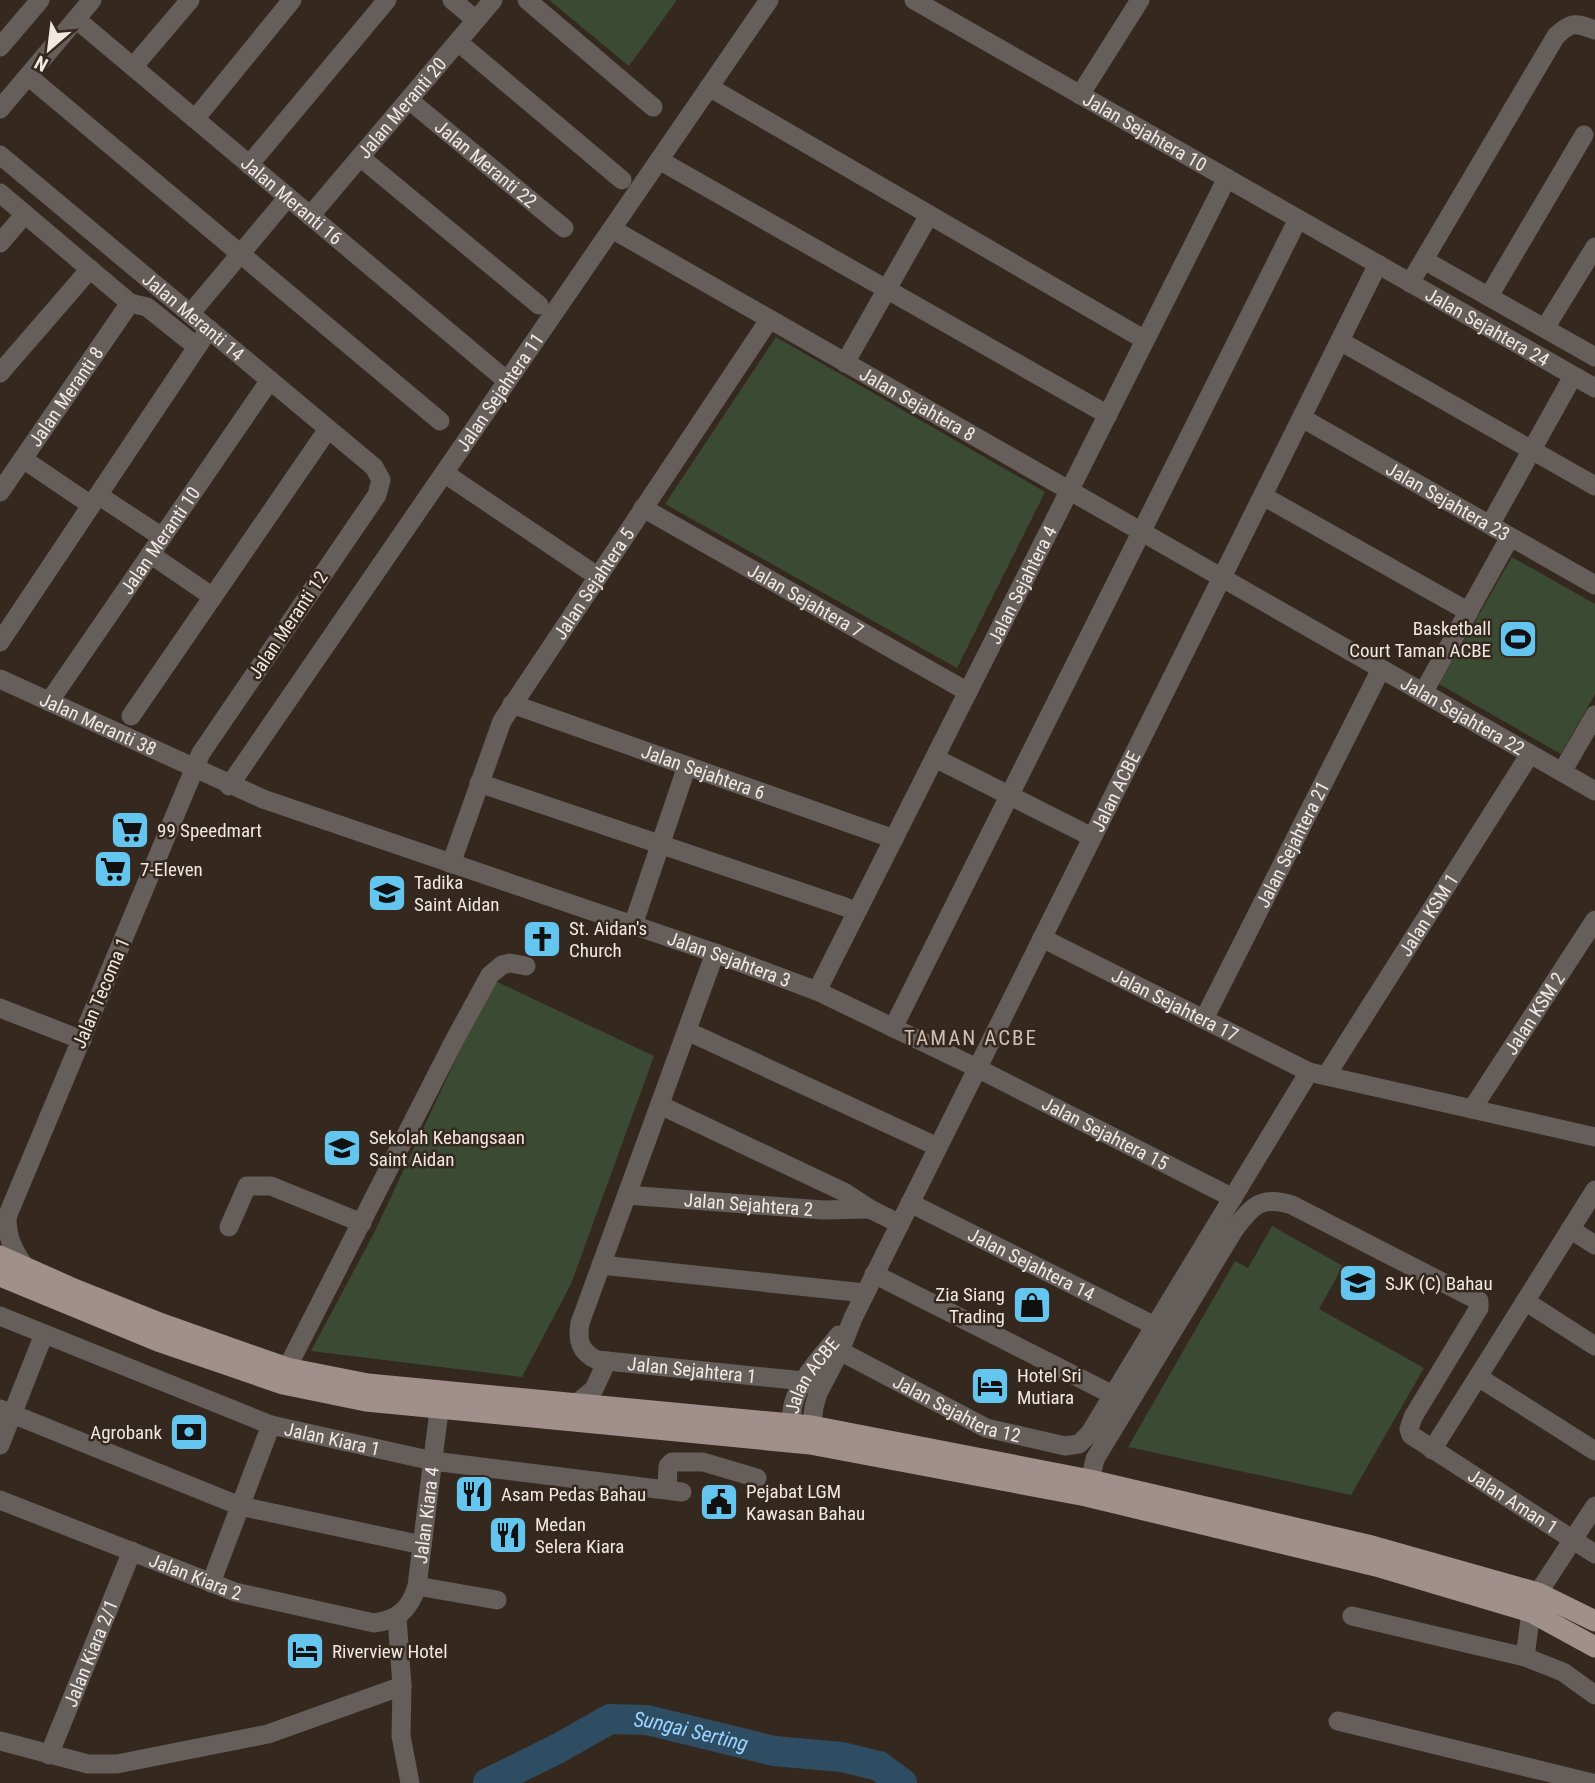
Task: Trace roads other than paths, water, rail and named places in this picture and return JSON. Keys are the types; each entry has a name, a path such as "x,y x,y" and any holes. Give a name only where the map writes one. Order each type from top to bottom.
{"main road":[{"path":"0,1256 285,1376"},
{"path":"0,1276 158,1340 285,1376 368,1384 440,1400 800,1434"},
{"path":"440,1400 576,1404 800,1434 1088,1488 1376,1566 1534,1602 1595,1620"},
{"path":"1534,1602 1595,1647"}],"street":[{"path":"0,47 40,0"},
{"path":"0,109 92,0"},
{"path":"133,67 190,0"},
{"path":"195,119 292,0"},
{"path":"249,165 387,0"},
{"path":"452,0 476,20"},
{"name":"Jalan Meranti 20","path":"310,216 494,0"},
{"path":"527,0 653,107"},
{"name":"Jalan Sejahtera 11","path":"229,786 769,0"},
{"name":"Jalan Sejahtera 10","path":"914,0 1378,264"},
{"path":"1080,95 1140,0"},
{"name":"Jalan Meranti 16","path":"76,19 507,381"},
{"path":"1410,283 1556,36 1566,26 1577,23 1595,30"},
{"path":"458,42 622,180"},
{"path":"28,76 440,421"},
{"path":"709,87 1145,340"},
{"name":"Jalan Meranti 22","path":"409,100 564,228"},
{"path":"1489,296 1584,135"},
{"name":"Jalan Meranti 14","path":"0,155 374,467 381,480"},
{"path":"360,157 539,305"},
{"path":"659,160 1108,415"},
{"name":"Jalan Sejahtera 4","path":"817,991 1227,178"},
{"path":"0,192 131,303 147,307 197,347"},
{"path":"190,314 288,197"},
{"path":"0,243 25,214"},
{"path":"845,363 929,215"},
{"path":"892,1028 1298,219"},
{"name":"Jalan Sejahtera 8","path":"612,229 1222,578"},
{"path":"1545,328 1588,271 1595,247"},
{"path":"1424,260 1595,357"},
{"name":"Jalan Sejahtera 24","path":"1378,264 1595,388"},
{"name":"Jalan ACBE","path":"800,1434 874,1274 1378,264"},
{"path":"0,373 90,269"},
{"name":"Jalan Meranti 8","path":"0,492 131,303"},
{"name":"Jalan Sejahtera 5","path":"451,863 494,739 512,704 769,320"},
{"path":"0,642 209,329"},
{"path":"1340,341 1595,486"},
{"path":"1490,525 1573,376"},
{"name":"Jalan Meranti 10","path":"48,702 270,380"},
{"name":"Jalan Sejahtera 23","path":"1301,418 1595,585"},
{"path":"131,716 328,429"},
{"path":"23,459 162,537"},
{"path":"444,473 597,576"},
{"name":"Jalan Meranti 12","path":"195,770 201,753 377,495 381,480"},
{"path":"1263,496 1469,612"},
{"name":"Jalan Sejahtera 7","path":"643,508 968,692"},
{"path":"1423,693 1510,537"},
{"path":"150,554 213,597"},
{"name":"Jalan Sejahtera 22","path":"1222,578 1595,791"},
{"name":"Jalan Sejahtera 21","path":"1204,1019 1381,669"},
{"name":"Jalan Meranti 38","path":"2,687 48,702 195,770"},
{"name":"Jalan Sejahtera 6","path":"512,704 894,839"},
{"path":"1562,772 1595,715"},
{"name":"Jalan KSM 1","path":"1079,1444 1090,1433 1233,1198 1530,754"},
{"path":"934,758 1092,837"},
{"path":"633,925 687,766"},
{"name":"Jalan Sejahtera 3","path":"195,770 229,786 715,953 817,991 977,1068"},
{"name":"Jalan Tecoma 1","path":"5,1212 82,1040 195,770"},
{"path":"479,783 857,911"},
{"name":"Jalan KSM 2","path":"1472,1109 1595,919"},
{"name":"Jalan Sejahtera 17","path":"1042,938 1317,1074 1595,1137"},
{"path":"715,953 601,1265 865,1293"},
{"path":"285,1376 490,975 502,965 510,963 526,967"},
{"path":"0,1008 82,1040"},
{"path":"687,1031 938,1147"},
{"name":"Jalan Sejahtera 15","path":"977,1068 1233,1198"},
{"name":"Jalan Sejahtera 2","path":"660,1105 844,1192 900,1224"},
{"path":"229,1227 247,1186 271,1186 362,1223"},
{"path":"1432,1450 1595,1190"},
{"name":"Jalan Sejahtera 2","path":"627,1195 823,1210 870,1209"},
{"name":"Jalan Aman 1","path":"1088,1488 1095,1459 1234,1230 1248,1211 1259,1203 1270,1200 1292,1205 1479,1301 1479,1308 1410,1423 1411,1435 1595,1554"},
{"name":"Jalan Sejahtera 14","path":"910,1202 1155,1326"},
{"path":"5,1212 9,1241 25,1267"},
{"path":"1570,1230 1595,1245"},
{"name":"Jalan Sejahtera 1","path":"601,1265 580,1323 579,1340 583,1350 597,1360 804,1381"},
{"path":"874,1274 1113,1395"},
{"path":"1525,1301 1595,1346"},
{"name":"Jalan Kiara 1","path":"0,1316 271,1425 433,1461 675,1490 667,1470 672,1462 703,1462 757,1478"},
{"name":"Jalan ACBE","path":"800,1434 793,1404 804,1381 853,1318"},
{"path":"0,1445 6,1412 44,1334"},
{"name":"Jalan Sejahtera 12","path":"840,1351 986,1428 1065,1446 1079,1444"},
{"path":"576,1404 594,1389 607,1361"},
{"path":"1478,1377 1595,1451"},
{"name":"Jalan Kiara 4","path":"397,1618 413,1598 417,1586 440,1400"},
{"path":"6,1412 240,1506 422,1545"},
{"path":"211,1583 271,1425"},
{"name":"Jalan Kiara 2","path":"0,1500 235,1592 374,1623 397,1618"},
{"path":"1525,1657 1534,1602 1595,1506"},
{"name":"Jalan Kiara 2/1","path":"50,1755 132,1552"},
{"path":"417,1586 497,1600"},
{"path":"1352,1616 1525,1657 1563,1672 1595,1695"},
{"path":"397,1618 402,1686 401,1736 410,1783"},
{"path":"0,1741 88,1763 117,1764 268,1734 402,1686"},
{"path":"1338,1721 1592,1783"}],"waterway":[{"name":"Sungai Serting","path":"488,1783 610,1719 647,1720 774,1751 842,1757 879,1766 902,1783"}],"place":[{"name":"Basketball Court Taman ACBE","path":"1518,639"},
{"name":"99 Speedmart","path":"130,830"},
{"name":"7-Eleven","path":"113,869"},
{"name":"Tadika Saint Aidan","path":"387,893"},
{"name":"St. Aidan's Church","path":"542,939"},
{"name":"Sekolah Kebangsaan Saint Aidan","path":"342,1148"},
{"name":"SJK (C) Bahau","path":"1358,1283"},
{"name":"Zia Siang Trading","path":"1032,1305"},
{"name":"Hotel Sri Mutiara","path":"990,1386"},
{"name":"Agrobank","path":"189,1432"},
{"name":"Asam Pedas Bahau","path":"474,1494"},
{"name":"Pejabat LGM Kawasan Bahau","path":"719,1502"},
{"name":"Medan Selera Kiara","path":"508,1535"},
{"name":"Riverview Hotel","path":"305,1651"}],"district":[{"name":"TAMAN ACBE","path":"971,1038"}]}
